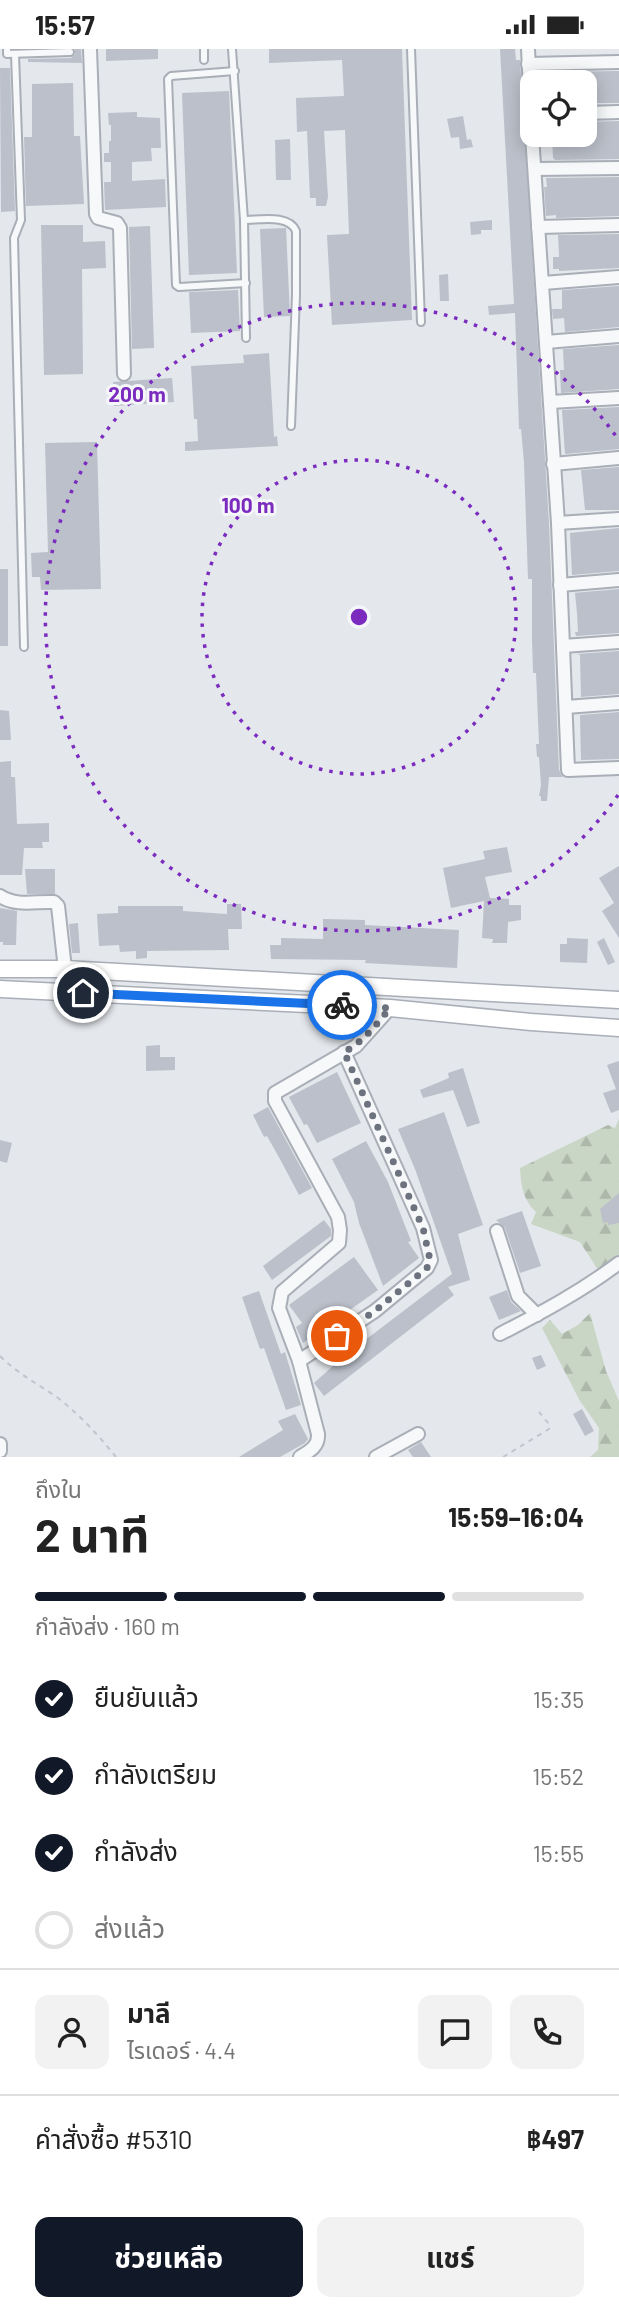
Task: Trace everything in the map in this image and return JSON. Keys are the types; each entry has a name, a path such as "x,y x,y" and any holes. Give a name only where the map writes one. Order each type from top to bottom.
{"main road":[{"path":"0,969 65,969 619,1000"},
{"path":"0,989 390,1008 619,1028"},
{"path":"531,1022 532,997"}],"street":[{"path":"90,49 96,214 98,218 117,223 120,228 124,374"},
{"path":"528,49 528,70"},
{"path":"528,64 619,62"},
{"path":"597,112 619,111"},
{"path":"533,147 558,523 568,771 619,768"},
{"path":"535,169 619,168"},
{"path":"538,227 619,225"},
{"path":"543,283 619,277"},
{"path":"546,342 619,336"},
{"path":"550,402 619,398"},
{"path":"553,464 619,458"},
{"path":"558,523 619,519"},
{"path":"560,585 619,580"},
{"path":"563,646 619,642"},
{"path":"566,707 619,703"},
{"path":"0,895 7,900 26,903 54,902 58,906 65,969"},
{"path":"300,1457 312,1451 318,1441 299,1361 279,1308 279,1299 282,1292 339,1243 340,1230 338,1217 275,1101 275,1093 356,1046 390,1008"},
{"path":"299,1361 375,1311 427,1268 430,1260 423,1228 344,1052"},
{"path":"497,1231 518,1296 537,1315"},
{"path":"500,1334 537,1315 619,1263"},
{"path":"376,1457 418,1434"},
{"path":"0,1444 0,1451"}],"lane":[{"path":"7,49 7,54 70,51"},
{"path":"204,49 204,60"},
{"path":"232,49 244,220 246,338"},
{"path":"411,49 421,322"},
{"path":"15,54 21,220 14,238 23,647"},
{"path":"235,71 172,76 168,79 176,285 246,283"},
{"path":"244,220 285,220 293,225 296,231 291,426"}],"path":[{"path":"0,1356 15,1371 76,1412 116,1457"},
{"path":"503,1457 549,1429 549,1424 539,1412"}],"green space":[{"path":"619,1119 619,1265 602,1276 580,1242 531,1224 536,1212 528,1203 524,1192 520,1168 608,1125 615,1128"},
{"path":"590,1313 606,1371 619,1401 619,1457 590,1457 598,1450 599,1428 580,1401 542,1328 550,1320 562,1334 578,1325"}],"building":[{"path":"75,49 81,49 82,63 28,62 28,59 71,58"},
{"path":"106,49 158,49 158,59 106,61"},
{"path":"269,49 402,49 412,320 332,325 327,235 349,234 345,130 324,131 328,197 326,206 316,206 316,198 310,198 307,131 297,132 296,98 344,96 342,60 269,63"},
{"path":"500,49 515,49 516,60 520,60 520,147 525,147 549,523 559,770 563,777 549,777 547,801 541,801 539,796 541,785 536,744 539,744 536,673 533,673 532,579 528,579 515,313 489,315 488,306 514,304"},
{"path":"0,68 10,68 15,211 1,212"},
{"path":"597,71 619,71 619,103 597,103"},
{"path":"73,83 74,136 80,136 84,204 26,206 24,137 32,137 32,84"},
{"path":"229,91 237,273 189,275 182,93"},
{"path":"137,112 137,117 160,118 161,148 151,148 152,161 132,162 132,181 165,179 166,207 105,210 104,182 111,182 111,162 104,162 104,153 109,153 111,141 108,113"},
{"path":"463,116 467,140 471,139 473,147 460,149 459,137 451,138 447,119"},
{"path":"619,121 619,159 553,158 553,147 597,147 597,122"},
{"path":"290,139 291,180 276,180 275,140"},
{"path":"619,177 619,216 546,216 546,178"},
{"path":"492,220 492,230 481,230 481,234 471,235 470,222"},
{"path":"41,225 83,225 83,242 105,241 106,268 82,269 83,374 44,375"},
{"path":"150,226 154,348 132,349 129,227"},
{"path":"286,228 290,316 264,317 260,229"},
{"path":"619,234 619,268 553,269 553,257 559,257 558,235"},
{"path":"448,274 449,301 440,301 439,275"},
{"path":"619,286 619,327 565,332 564,318 553,319 552,309 562,309 562,290"},
{"path":"238,290 240,331 191,333 189,292"},
{"path":"619,345 619,389 561,393 563,349"},
{"path":"269,353 274,437 277,436 278,446 185,451 185,442 198,441 191,366 244,363 243,355"},
{"path":"172,378 174,402 114,406 113,382"},
{"path":"619,407 619,449 565,454 562,410"},
{"path":"97,442 101,589 41,590 40,577 32,577 31,553 48,552 45,443"},
{"path":"619,467 619,510 585,510 581,470"},
{"path":"619,528 619,571 572,575 570,533"},
{"path":"0,569 8,569 8,646 0,646"},
{"path":"619,589 619,633 576,636 577,613 573,593"},
{"path":"619,651 619,694 581,697 580,655 577,654"},
{"path":"0,710 9,711 11,740 0,740"},
{"path":"619,712 619,759 581,760 580,715"},
{"path":"11,761 11,777 15,777 17,824 49,823 49,842 42,842 43,848 24,848 22,875 0,875 0,762"},
{"path":"507,847 512,872 485,877 490,898 509,899 509,905 521,905 521,920 508,922 507,943 492,943 493,939 482,938 484,901 451,908 443,868 485,859 483,851"},
{"path":"619,866 619,938 602,911 614,903 599,878"},
{"path":"25,869 55,869 55,894 27,894"},
{"path":"227,904 241,904 242,929 228,929 229,950 147,951 147,958 136,959 136,951 120,952 119,945 99,946 97,914 118,913 118,906 183,906 183,911 227,914"},
{"path":"0,908 17,911 16,945 3,945 3,942 0,942"},
{"path":"323,919 365,920 365,925 459,930 457,968 365,963 366,960 271,959 270,945 281,945 281,938 323,939"},
{"path":"78,923 80,953 72,953 69,924"},
{"path":"567,938 588,939 587,963 560,962 560,944 567,944"},
{"path":"604,938 615,962 608,965 597,942"},
{"path":"160,1045 160,1057 175,1057 175,1070 146,1071 146,1046"},
{"path":"619,1061 619,1110 611,1113 603,1093 616,1089 607,1065"},
{"path":"463,1068 480,1123 467,1127 453,1090 423,1098 420,1090 449,1078 448,1073"},
{"path":"337,1072 361,1123 317,1143 289,1097"},
{"path":"268,1107 312,1188 299,1195 253,1115"},
{"path":"444,1112 483,1225 458,1234 470,1280 448,1287 454,1295 324,1396 314,1383 343,1357 452,1274 398,1129"},
{"path":"0,1140 12,1143 7,1163 0,1161"},
{"path":"366,1141 388,1182 411,1241 408,1242 419,1258 383,1286 359,1223 354,1202 332,1159"},
{"path":"619,1193 619,1223 603,1223 600,1209"},
{"path":"522,1211 541,1266 520,1273 505,1228 496,1220"},
{"path":"324,1220 331,1229 331,1236 272,1280 263,1266"},
{"path":"354,1257 378,1290 303,1343 296,1327 302,1323 289,1305"},
{"path":"507,1290 511,1302 521,1311 499,1320 489,1297"},
{"path":"259,1291 281,1354 285,1352 301,1405 286,1410 242,1297"},
{"path":"541,1355 546,1366 537,1370 532,1358"},
{"path":"582,1409 594,1431 585,1436 573,1414"},
{"path":"295,1414 308,1439 305,1443 280,1457 239,1457 283,1430 278,1421"},
{"path":"421,1442 431,1457 413,1457 408,1450"}],"way so far":[{"path":"337,1336 375,1311 427,1268 430,1260 423,1228 344,1052 356,1046 390,1008 342,1005"}],"route":[{"path":"83,993 342,1005"}]}
